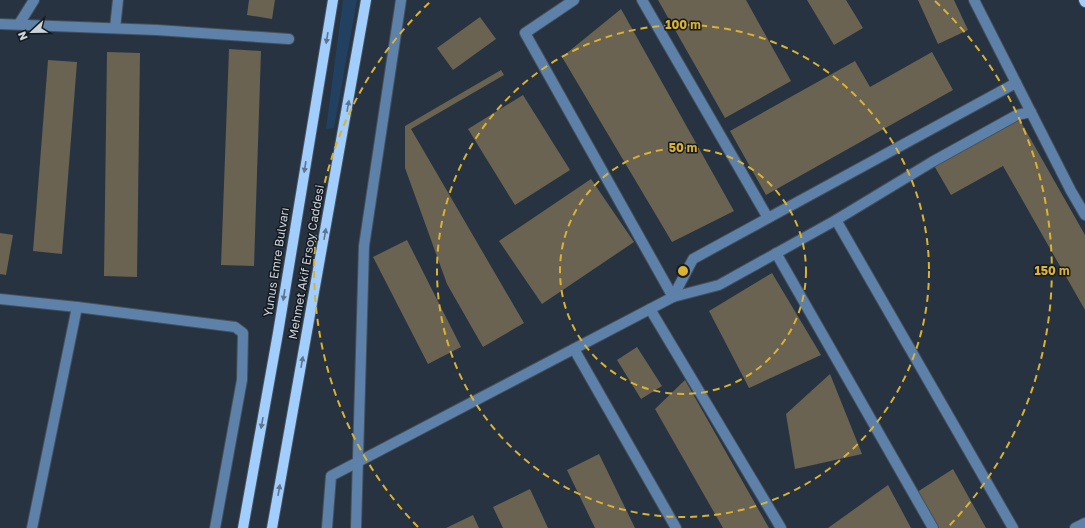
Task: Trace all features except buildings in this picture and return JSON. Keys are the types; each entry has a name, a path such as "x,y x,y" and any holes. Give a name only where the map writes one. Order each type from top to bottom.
{"main road":[{"name":"Yunus Emre Bulvarı","path":"243,528 278,333 333,0"},
{"name":"Mehmet Akif Ersoy Caddesi","path":"272,528 366,0"}],"lane":[{"path":"19,24 34,0"},
{"path":"115,28 118,0"},
{"path":"356,528 364,246 401,0"},
{"path":"574,0 525,33 673,297"},
{"path":"642,0 768,218"},
{"path":"974,0 1071,191 1085,215"},
{"path":"0,24 157,30 290,40"},
{"path":"673,297 693,259 1016,83"},
{"path":"327,528 331,476 673,297 718,285 836,220 932,162 1017,115 1031,112"},
{"path":"836,220 1013,528"},
{"path":"776,253 933,528"},
{"path":"0,299 235,327 243,333 242,380 215,528"},
{"path":"32,528 77,307"},
{"path":"650,309 780,528"},
{"path":"574,349 676,528"},
{"path":"1075,528 1085,522"}],"shaded area":[{"path":"343,0 357,0 334,128 326,129"}]}
